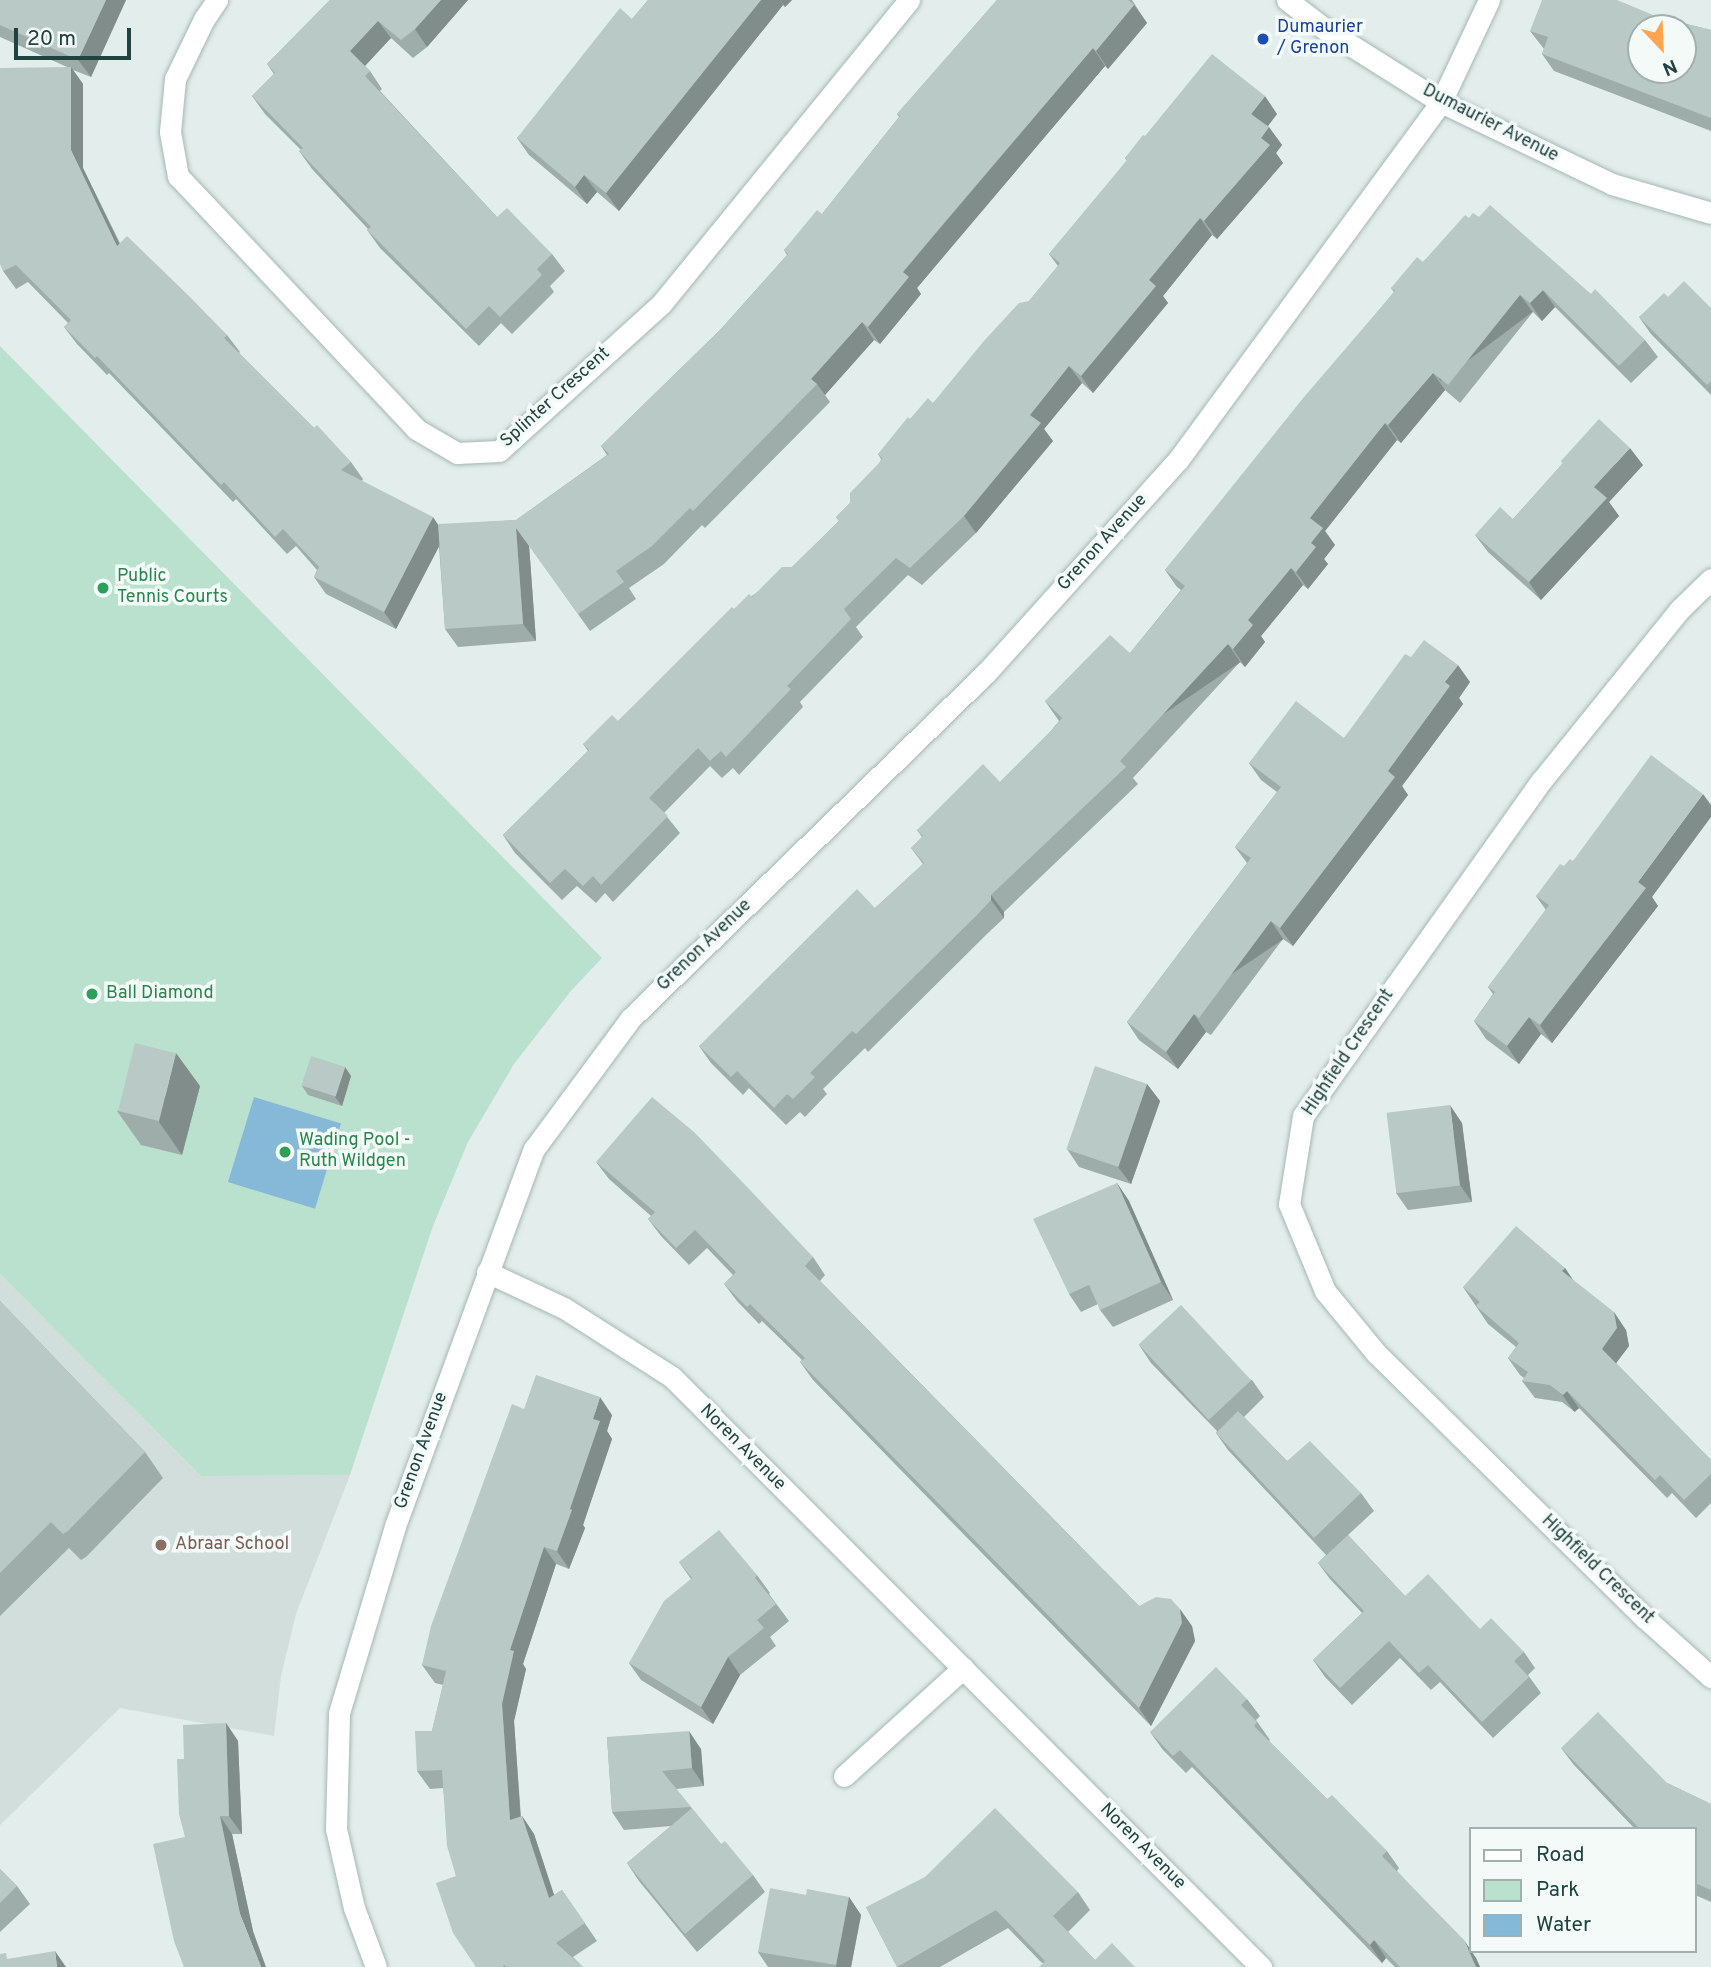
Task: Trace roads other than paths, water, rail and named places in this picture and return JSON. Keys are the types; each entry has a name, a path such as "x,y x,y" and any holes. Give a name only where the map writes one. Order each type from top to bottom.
{"street":[{"name":"Splinter Crescent","path":"217,0 204,19 175,79 170,132 178,176 416,429 457,453 499,451 662,303 909,0"},
{"name":"Dumaurier Avenue","path":"1287,0 1325,29 1441,102 1612,184 1711,213"},
{"name":"Grenon Avenue","path":"376,1967 354,1908 336,1829 339,1713 395,1526 534,1149 631,1017 986,673 1178,460 1441,102 1489,0"},
{"name":"Highfield Crescent","path":"1711,579 1680,609 1541,781 1303,1116 1289,1204 1325,1291 1376,1353 1645,1618 1711,1677"},
{"name":"Noren Avenue","path":"488,1272 564,1308 672,1377 1261,1967"},
{"path":"844,1776 963,1668"}],"water":[{"name":"Wading Pool - Ruth Wildgen","path":"254,1097 341,1124 315,1209 228,1182"}],"place":[{"name":"Dumaurier / Grenon","path":"1263,39"},
{"name":"Public Tennis Courts","path":"103,588"},
{"name":"Ball Diamond","path":"92,994"},
{"name":"Wading Pool - Ruth Wildgen","path":"285,1152"},
{"name":"Abraar School","path":"161,1545"}]}
